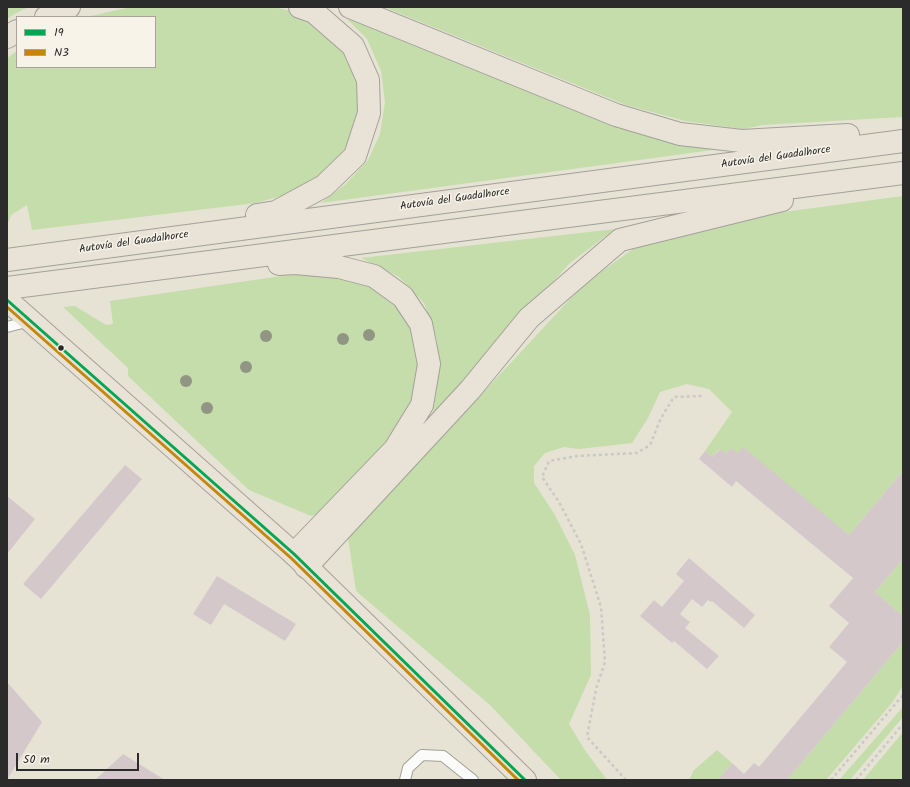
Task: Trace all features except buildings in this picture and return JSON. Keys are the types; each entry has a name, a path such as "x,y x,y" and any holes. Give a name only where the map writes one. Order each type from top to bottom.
{"main road":[{"path":"48,16 69,7"},
{"path":"68,251 276,212 324,186 355,156 369,113 368,80 353,46 314,12 300,7"},
{"path":"350,7 616,115 680,134 742,141 873,134 903,136"},
{"path":"7,37 16,32"},
{"name":"Autovía del Guadalhorce","path":"7,260 903,141"},
{"path":"7,288 893,174"},
{"path":"300,561 470,390 529,318 620,240 893,174"},
{"path":"80,278 295,263 339,267 374,276 403,297 421,324 429,364 422,405 396,449 300,561"},
{"path":"7,300 300,561 525,780"}],"lane":[{"path":"7,327 30,321"},
{"path":"404,780 408,768 422,755 443,756 473,780"}],"path":[{"path":"626,780 587,737 596,689 604,662 601,607 581,544 558,502 542,477 549,461 577,456 637,453 650,445 661,418 674,397 702,396"},
{"path":"831,780 903,695"},
{"path":"856,780 903,724"}],"green space":[{"path":"7,7 29,7 7,19"},
{"path":"131,7 274,7 307,15 345,46 362,81 363,113 354,142 321,179 292,193 256,203 32,230 27,205 11,215 7,226 7,58 16,52 16,68 156,68 156,16 90,16"},
{"path":"384,7 903,7 903,117 763,125 743,129 685,121 626,105"},
{"path":"342,14 674,143 713,150 321,203 346,184 368,160 380,134 385,102 381,71 367,39"},
{"path":"903,196 903,471 849,535 731,448 726,454 719,449 713,457 705,451 732,412 709,389 687,384 660,392 648,418 632,443 579,449 564,447 545,453 534,466 534,483 555,515 575,555 590,615 591,675 569,724 584,749 607,780 561,780 490,705 356,591 348,538 584,284 633,249 724,220"},
{"path":"615,229 570,263 433,414 439,371 437,340 424,303 399,277 361,258"},
{"path":"295,274 337,276 369,285 397,308 412,326 420,370 417,393 394,436 324,513 311,516 249,490 128,376 128,368 63,307 75,306 106,325 113,324 110,301"},
{"path":"903,559 903,616 875,592"},
{"path":"903,642 903,686 891,704 826,780 787,780"},
{"path":"903,707 903,717 850,780 839,780"},
{"path":"903,732 903,780 863,780"},
{"path":"717,750 732,763 718,780 689,780 694,770"}],"transit line":[{"name":"19","path":"7,300 294,554 525,780"},
{"name":"N3","path":"7,307 291,558 518,780"}]}
